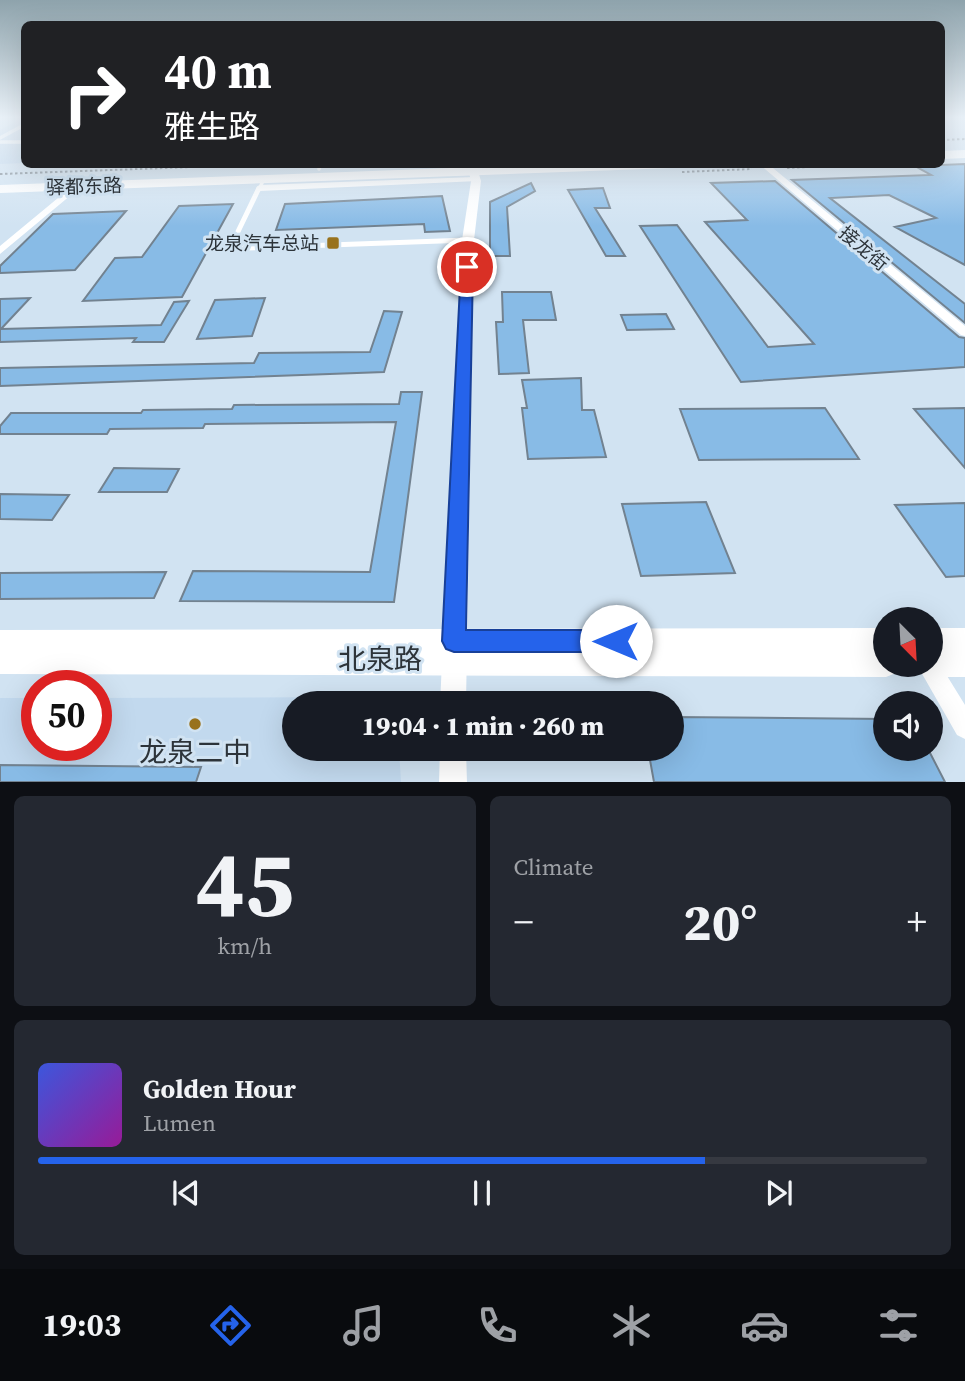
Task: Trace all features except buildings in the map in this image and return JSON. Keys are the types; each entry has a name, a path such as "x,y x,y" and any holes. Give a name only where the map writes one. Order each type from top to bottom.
{"highway":[{"path":"945,155 965,154"},
{"name":"驿都东路","path":"0,180 295,168"},
{"name":"驿都东路","path":"370,168 537,168"},
{"name":"驿都东路","path":"0,188 348,181 470,170"}],"main road":[{"name":"北泉路","path":"0,660 873,641"},
{"path":"943,641 965,641"},
{"name":"北泉路","path":"0,643 454,650 873,663"},
{"path":"943,664 965,663"}],"street":[{"name":"接龙街","path":"767,168 965,332"},
{"path":"453,691 470,170"},
{"path":"345,196 348,181"},
{"path":"0,251 67,195"},
{"path":"936,677 965,727"},
{"path":"453,761 453,782"}],"lane":[{"path":"262,184 232,244 248,248 468,240"}],"path":[{"path":"0,174 166,168"}],"shaded area":[{"path":"0,153 21,153 21,163 0,164"},
{"name":"龙泉二中","path":"282,697 282,761 400,761 401,782 0,782 0,698 21,698 21,761 112,761 112,698"}],"place":[{"name":"龙泉汽车总站","path":"333,243"},
{"name":"龙泉二中","path":"195,724"}],"route":[{"path":"467,267 454,641 616,641"}]}
